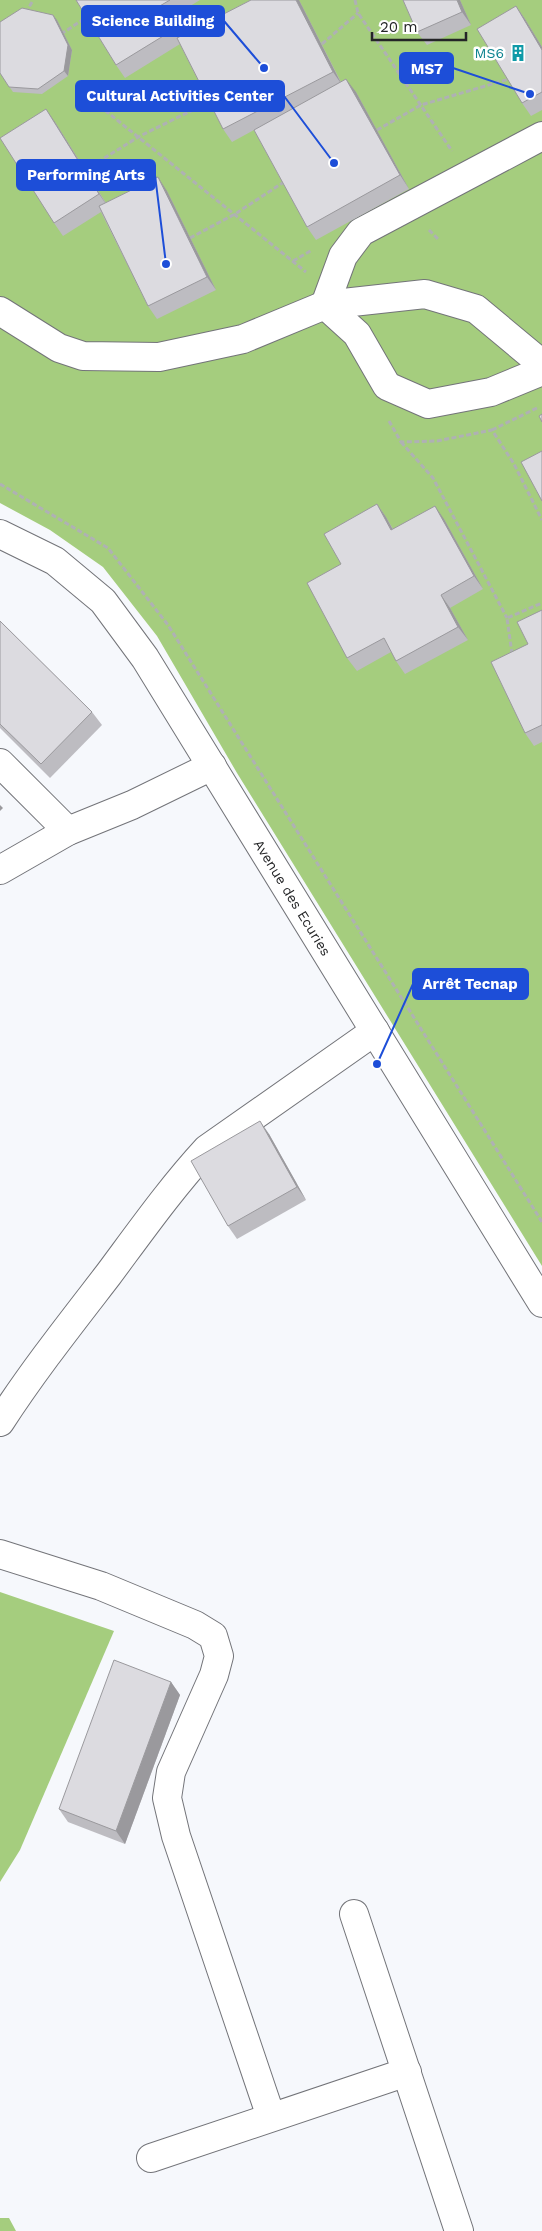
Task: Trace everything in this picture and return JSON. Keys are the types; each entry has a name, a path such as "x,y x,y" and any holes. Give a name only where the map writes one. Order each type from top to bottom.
{"street":[{"path":"325,305 343,256 361,232 542,136"},
{"path":"0,311 59,348 83,356 154,357 243,339 325,305 425,294 476,309 542,364"},
{"path":"325,305 357,334 387,386 428,404 491,392 542,371"},
{"name":"Avenue des Ecuries","path":"0,534 55,561 103,600 145,658 542,1303"},
{"path":"0,764 68,831"},
{"path":"0,870 68,831 132,805 212,766"},
{"path":"0,1422 20,1392 136,1238 193,1164 207,1149 375,1031"},
{"path":"0,1554 101,1586 195,1625 213,1636 220,1656 214,1675 171,1772 168,1798 176,1836 271,2117"},
{"path":"354,1914 459,2231"},
{"path":"151,2158 407,2072"}],"path":[{"path":"26,14 33,0"},
{"path":"355,0 358,13 453,152"},
{"path":"322,44 358,13"},
{"path":"55,37 87,17"},
{"path":"377,130 421,105 509,79"},
{"path":"76,87 140,136 310,275 325,305"},
{"path":"85,170 140,136 211,101"},
{"path":"190,238 235,214 284,182"},
{"path":"293,261 318,247"},
{"path":"492,430 542,406"},
{"path":"401,442 434,478 507,618 513,660"},
{"path":"507,618 542,603"}],"green space":[{"path":"0,0 542,0 542,1266 237,773 157,636 103,567 50,530 0,503"},
{"path":"0,1592 114,1631 20,1850 0,1882"},
{"path":"0,2218 9,2218 16,2231 0,2231"}],"building":[{"path":"76,0 170,0 158,7 173,30 116,65"},
{"path":"251,0 296,0 333,72 223,129 177,38"},
{"path":"403,0 457,0 462,12 417,32"},
{"path":"516,6 542,50 542,92 522,103 477,29"},
{"path":"22,8 53,15 68,45 64,71 38,89 9,87 0,73 0,22"},
{"path":"346,79 400,175 307,227 254,130"},
{"path":"46,109 99,194 54,223 0,138"},
{"path":"158,177 207,277 148,306 99,206"},
{"path":"542,451 542,501 521,462"},
{"path":"377,504 391,530 435,506 474,576 441,595 458,627 396,661 384,638 347,658 307,583 341,564 324,534"},
{"path":"542,610 542,725 525,733 491,662 528,644 517,622"},
{"path":"0,621 92,712 41,764 0,724"},
{"path":"260,1121 297,1187 228,1226 191,1161"},
{"path":"114,1660 171,1682 116,1831 59,1809"}],"place":[{"name":"MS6","path":"518,53"},
{"name":"Science Building","path":"264,68"},
{"name":"MS7","path":"530,94"},
{"name":"Cultural Activities Center","path":"334,163"},
{"name":"Performing Arts","path":"166,264"},
{"name":"Arrêt Tecnap","path":"377,1064"}]}
